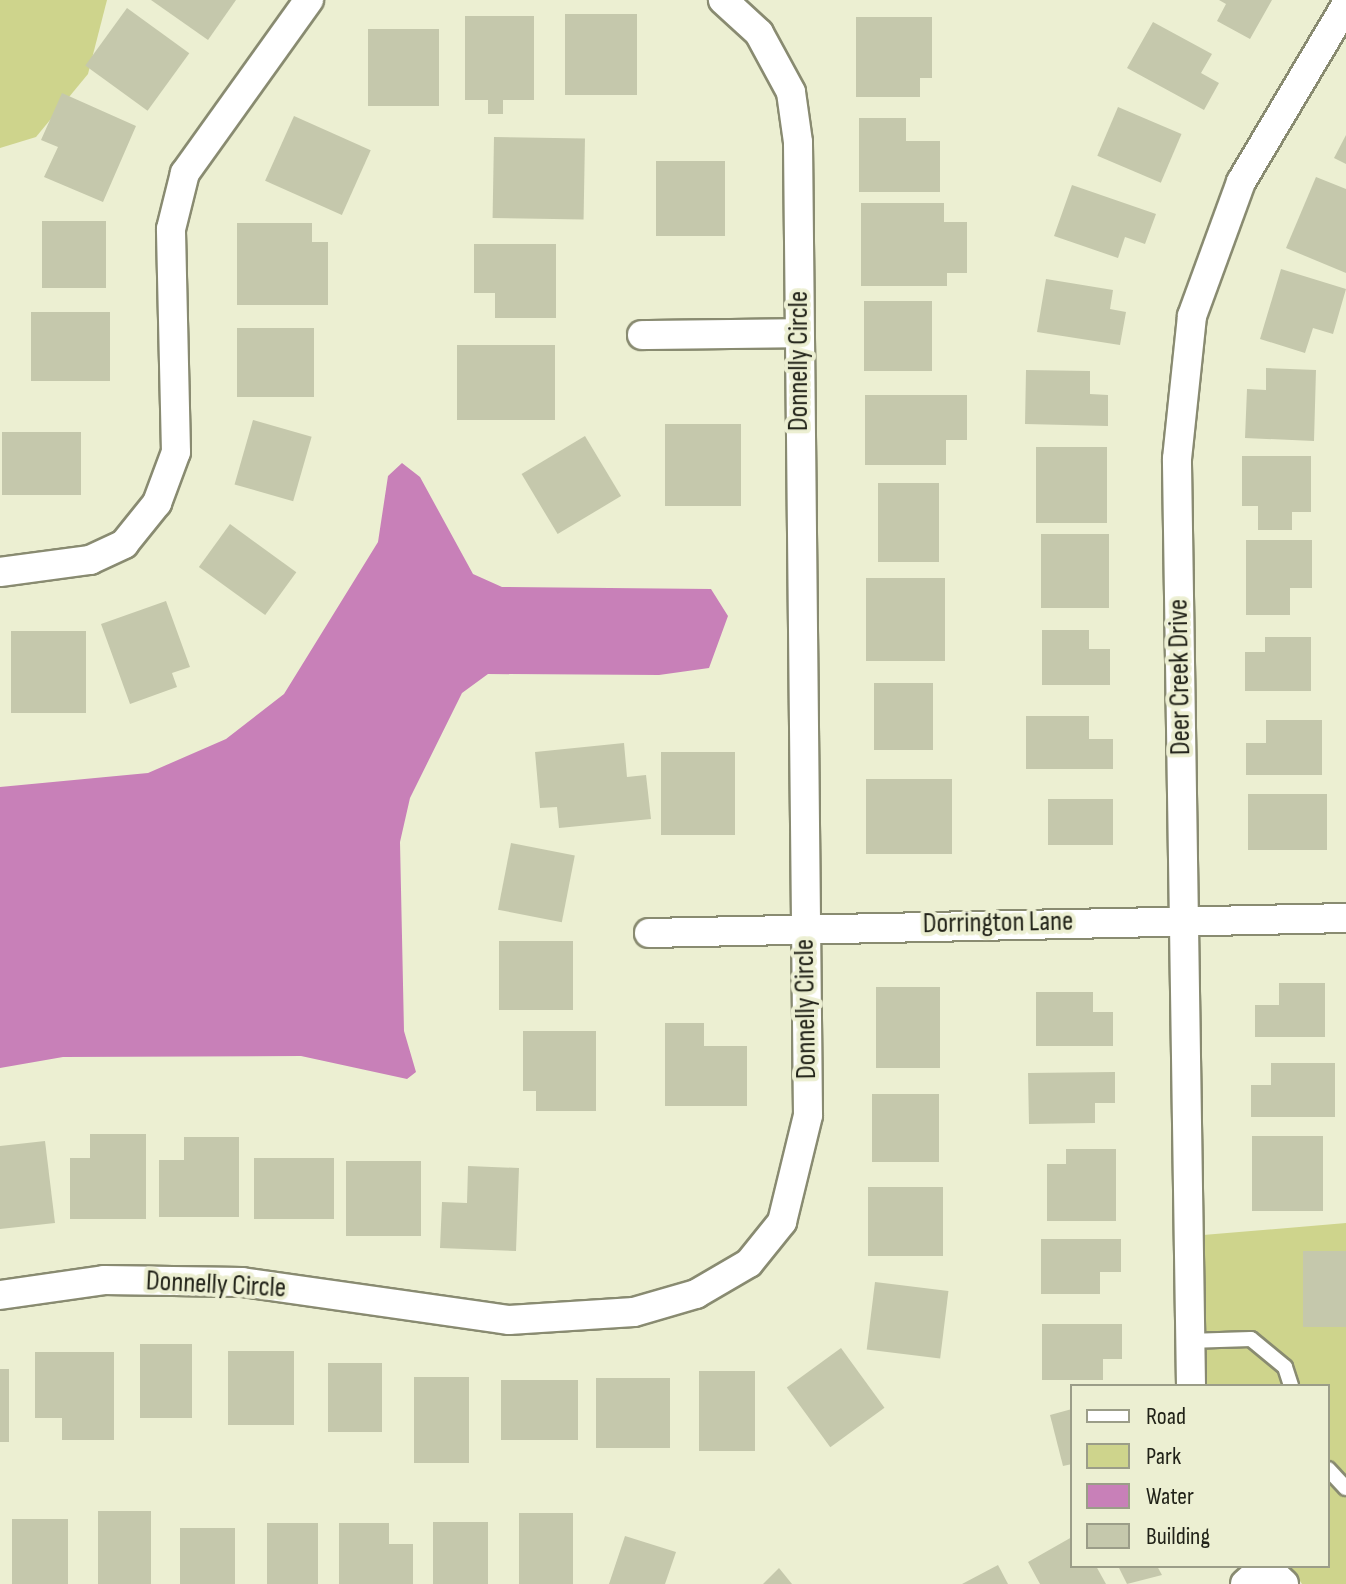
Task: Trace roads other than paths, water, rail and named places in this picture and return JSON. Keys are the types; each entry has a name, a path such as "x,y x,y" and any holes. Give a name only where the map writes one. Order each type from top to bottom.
{"street":[{"path":"0,572 90,560 124,544 157,503 176,452 171,229 185,173 309,0"},
{"name":"Donnelly Circle","path":"0,1295 104,1280 242,1282 509,1320 634,1312 696,1294 749,1263 782,1222 800,1170 808,1115 799,333 791,92 759,33 723,0"},
{"name":"Deer Creek Drive","path":"1191,1384 1185,1341 1184,919 1177,459 1192,316 1241,182 1346,5"},
{"path":"642,335 799,333"},
{"name":"Dorrington Lane","path":"649,933 804,927 1346,918"},
{"path":"1245,1584 1263,1568"},
{"path":"1267,1568 1284,1584"}],"lane":[{"path":"1185,1341 1251,1339 1285,1367 1290,1384"},
{"path":"1330,1471 1346,1488"}],"water":[{"path":"402,463 420,477 473,574 502,587 711,589 728,616 709,668 659,675 488,674 462,693 410,798 400,842 404,1031 416,1072 407,1079 301,1056 63,1057 0,1068 0,787 148,773 226,739 284,694 378,542 388,476"}]}
